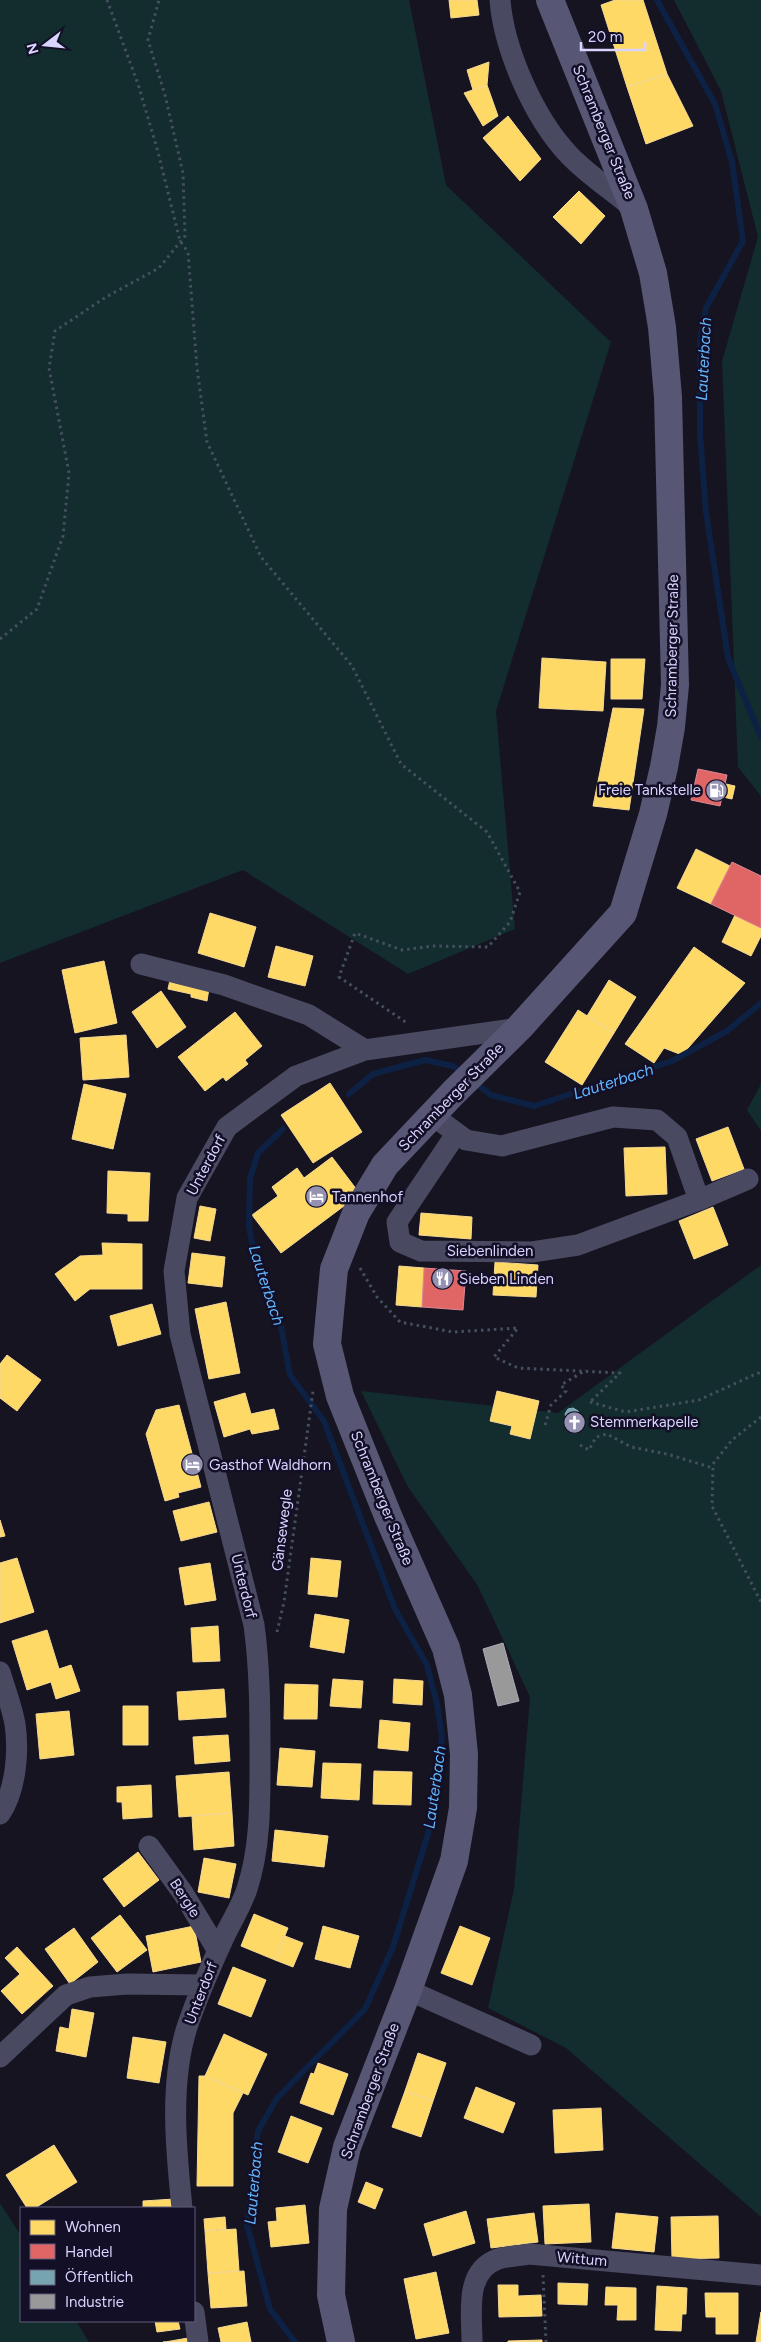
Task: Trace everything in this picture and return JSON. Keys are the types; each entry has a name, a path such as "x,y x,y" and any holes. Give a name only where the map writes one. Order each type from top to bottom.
{"main road":[{"name":"Schramberger Straße","path":"341,2342 331,2295 333,2208 347,2147 408,1990 454,1861 462,1808 464,1754 458,1695 446,1648 388,1516 340,1396 327,1344 334,1269 356,1213 385,1165 432,1114 519,1028 623,913 653,814 671,727 675,637 668,397 662,327 654,273 634,209 550,0"}],"street":[{"name":"Schramberger Straße","path":"500,0 502,25 532,103 569,155 634,209"},
{"path":"141,964 224,985 309,1015 365,1050"},
{"name":"Unterdorf","path":"182,2207 176,2141 177,2099 182,2054 188,2026 203,1985 247,1889 256,1850 260,1803 260,1666 254,1625 183,1347 174,1271 187,1198 227,1127 296,1076 365,1050 519,1028"},
{"path":"432,1114 466,1140 502,1146 613,1117 657,1120 677,1137 699,1200"},
{"name":"Siebenlinden","path":"456,1134 397,1222 400,1242 421,1251 532,1252 578,1245 699,1200 748,1179"},
{"path":"0,1672 15,1724 15,1775 7,1803 0,1814"},
{"name":"Bergle","path":"149,1846 183,1893 218,1951"},
{"path":"0,2058 66,1995 90,1987 127,1984 203,1985"},
{"path":"408,1990 531,2045"},
{"name":"Wittum","path":"472,2342 473,2281 482,2267 498,2259 529,2254 761,2275"},
{"path":"195,2320 198,2342"}],"path":[{"path":"108,0 138,84 158,152 180,241 188,252 197,368 207,442 261,557 352,666 401,764 487,832 520,892 510,922 488,947 434,946 402,950 354,933 340,977 432,1040"},
{"path":"0,639 37,609 63,536 69,473 49,368 55,331 106,297 159,268 185,236 183,173 165,95 148,40 159,0"},
{"path":"344,1242 377,1297 400,1322 453,1332 518,1328 494,1357 518,1368 586,1369 620,1372 590,1402 626,1412 699,1400 758,1373 761,1374"},
{"path":"545,1425 551,1405 566,1391 561,1385 586,1369"},
{"name":"Gänsewegle","path":"260,1666 275,1641 284,1602 305,1437 313,1392"},
{"path":"761,1417 732,1440 713,1468 712,1506 761,1602"},
{"path":"580,1445 589,1450 596,1438 607,1434 631,1447 667,1454 713,1468"},
{"path":"542,2256 546,2342"}],"green space":[{"path":"0,0 409,0 446,185 611,342 496,711 515,929 408,974 243,870 0,963"},
{"path":"674,0 761,0 761,796 738,767 722,361 758,237 721,91"},
{"path":"761,1084 761,1131 747,1110"},
{"path":"761,1265 761,2217 566,2048 488,2008 514,1889 530,1697 478,1586 408,1487 361,1391 558,1413"},
{"path":"0,2203 20,2234 20,2322 77,2322 89,2342 0,2342"}],"building: Wohnen":[{"path":"449,0 477,0 479,15 451,18"},
{"path":"615,0 643,0 667,74 627,87 601,5"},
{"path":"489,62 487,85 473,90 467,70"},
{"path":"667,74 693,126 646,144 627,87"},
{"path":"487,85 498,116 483,126 464,93"},
{"path":"508,116 541,159 520,181 483,138"},
{"path":"579,191 605,216 581,244 553,217"},
{"path":"542,658 606,662 603,711 539,708"},
{"path":"611,659 645,659 642,699 611,699"},
{"path":"613,708 644,709 629,810 593,806"},
{"path":"726,784 735,786 732,799 723,797"},
{"path":"696,849 730,866 711,904 677,888"},
{"path":"210,913 256,927 244,967 198,953"},
{"path":"735,915 761,928 761,936 751,956 722,942"},
{"path":"276,946 313,956 305,986 268,977"},
{"path":"694,947 745,983 682,1055 664,1048 654,1063 625,1044"},
{"path":"104,961 117,1023 75,1033 62,970"},
{"path":"170,980 209,988 207,1001 191,997 191,994 168,989"},
{"path":"609,980 636,997 614,1033 587,1016"},
{"path":"161,991 186,1027 157,1048 132,1012"},
{"path":"578,1010 614,1033 582,1085 545,1062"},
{"path":"235,1012 262,1046 245,1060 248,1064 226,1081 223,1077 205,1091 178,1057"},
{"path":"126,1035 129,1077 83,1080 80,1038"},
{"path":"330,1083 362,1132 313,1163 281,1115"},
{"path":"84,1084 126,1094 113,1149 72,1139"},
{"path":"728,1127 744,1169 712,1181 696,1139"},
{"path":"665,1147 667,1194 626,1196 624,1148"},
{"path":"332,1157 360,1194 281,1253 252,1215 278,1196 272,1187 297,1168 304,1178"},
{"path":"108,1171 150,1173 148,1221 128,1221 128,1214 107,1213"},
{"path":"200,1206 216,1209 210,1241 194,1238"},
{"path":"713,1207 728,1245 694,1259 679,1221"},
{"path":"421,1213 472,1217 471,1239 419,1235"},
{"path":"102,1243 142,1244 142,1289 90,1289 75,1301 55,1274 80,1256 103,1255"},
{"path":"192,1253 225,1257 222,1287 188,1283"},
{"path":"495,1262 538,1265 536,1297 493,1295"},
{"path":"399,1266 424,1268 422,1307 396,1305"},
{"path":"226,1302 240,1373 209,1379 195,1309"},
{"path":"152,1304 161,1334 118,1346 110,1316"},
{"path":"7,1355 41,1380 17,1411 0,1398 0,1364"},
{"path":"497,1391 539,1401 530,1439 510,1434 512,1426 490,1421"},
{"path":"245,1393 251,1414 274,1409 279,1429 252,1434 250,1429 224,1437 214,1402"},
{"path":"179,1405 201,1487 178,1493 179,1497 165,1501 146,1434 156,1410"},
{"path":"209,1502 217,1532 181,1541 173,1511"},
{"path":"0,1520 5,1536 0,1537"},
{"path":"17,1558 34,1612 0,1623 0,1563"},
{"path":"311,1558 341,1561 337,1597 308,1594"},
{"path":"210,1563 216,1600 185,1605 179,1568"},
{"path":"315,1614 349,1620 344,1653 310,1647"},
{"path":"218,1626 220,1661 193,1662 191,1628"},
{"path":"47,1630 59,1669 71,1665 80,1691 56,1699 51,1682 27,1690 12,1641"},
{"path":"333,1679 363,1681 361,1708 330,1706"},
{"path":"394,1679 423,1681 422,1705 393,1703"},
{"path":"285,1684 318,1685 317,1719 284,1719"},
{"path":"224,1689 226,1717 179,1720 177,1692"},
{"path":"123,1706 148,1706 148,1745 123,1745"},
{"path":"69,1711 74,1755 40,1759 36,1714"},
{"path":"380,1720 410,1723 408,1751 378,1748"},
{"path":"228,1735 230,1761 195,1764 193,1737"},
{"path":"280,1748 315,1751 312,1787 277,1785"},
{"path":"323,1763 361,1764 359,1800 321,1798"},
{"path":"374,1771 412,1772 411,1805 373,1804"},
{"path":"229,1772 232,1813 179,1817 176,1776"},
{"path":"151,1785 152,1817 123,1819 122,1802 117,1802 117,1787"},
{"path":"232,1813 234,1846 194,1850 192,1816"},
{"path":"275,1830 328,1836 324,1867 272,1861"},
{"path":"138,1852 159,1880 124,1907 103,1879"},
{"path":"204,1858 236,1864 229,1898 198,1892"},
{"path":"254,1914 288,1928 275,1960 241,1946"},
{"path":"120,1915 147,1950 117,1972 91,1938"},
{"path":"194,1926 201,1962 153,1972 146,1936"},
{"path":"323,1926 359,1936 350,1968 315,1959"},
{"path":"460,1926 490,1938 472,1985 441,1973"},
{"path":"74,1928 98,1962 70,1984 45,1949"},
{"path":"285,1936 303,1943 293,1967 275,1960"},
{"path":"17,1947 53,1986 22,2014 1,1991 20,1974 5,1958"},
{"path":"233,1967 266,1980 251,2017 218,2004"},
{"path":"72,2009 94,2013 86,2057 56,2051 60,2027 69,2029"},
{"path":"224,2034 267,2054 248,2095 205,2076"},
{"path":"133,2037 166,2042 159,2083 127,2078"},
{"path":"418,2053 446,2063 433,2101 405,2091"},
{"path":"318,2063 348,2074 333,2115 300,2103 311,2073 314,2074"},
{"path":"199,2076 205,2076 243,2093 233,2113 233,2186 197,2186"},
{"path":"476,2087 515,2103 503,2133 464,2118"},
{"path":"405,2091 433,2101 421,2137 392,2127"},
{"path":"601,2108 603,2150 555,2153 553,2110"},
{"path":"291,2116 322,2128 308,2163 278,2152"},
{"path":"54,2145 77,2182 37,2207 26,2207 6,2175"},
{"path":"366,2182 383,2189 375,2209 358,2202"},
{"path":"174,2199 174,2207 143,2207 143,2201"},
{"path":"589,2204 591,2242 545,2244 543,2206"},
{"path":"305,2205 309,2243 271,2247 268,2222 277,2221 276,2208"},
{"path":"466,2211 475,2243 433,2256 424,2224"},
{"path":"534,2213 538,2242 491,2248 487,2219"},
{"path":"616,2213 658,2217 654,2252 612,2248"},
{"path":"718,2216 719,2258 672,2259 671,2217"},
{"path":"225,2217 226,2229 205,2231 204,2219"},
{"path":"236,2229 239,2271 208,2273 205,2231"},
{"path":"244,2271 247,2306 211,2308 208,2273"},
{"path":"436,2272 449,2333 416,2339 404,2279"},
{"path":"558,2283 588,2284 587,2305 558,2304"},
{"path":"498,2285 518,2285 518,2296 541,2295 542,2316 499,2317"},
{"path":"657,2286 687,2288 686,2314 682,2314 681,2331 655,2330"},
{"path":"606,2287 636,2288 636,2320 617,2320 618,2305 605,2305"},
{"path":"705,2293 738,2293 738,2334 716,2334 716,2317 706,2317"},
{"path":"761,2312 761,2342 756,2342"},
{"path":"155,2322 178,2322 180,2329 157,2332"},
{"path":"247,2322 251,2342 221,2342 218,2328"},
{"path":"188,2338 188,2342 165,2342"},
{"path":"542,2340 542,2342 508,2342 508,2341"}],"building: Handel":[{"path":"698,769 727,775 720,806 691,800"},
{"path":"732,862 761,876 761,928 711,904"},
{"path":"424,1268 466,1271 463,1310 422,1307"}],"building: Öffentlich":[{"name":"Stemmerkapelle","path":"573,1408 578,1411 583,1429 570,1432 565,1414 568,1409"}],"building: Industrie":[{"path":"503,1643 519,1701 498,1706 483,1649"}],"waterway":[{"name":"Lauterbach","path":"657,0 715,104 732,162 743,241 706,308 700,341 700,435 706,512 728,658 761,737"},
{"name":"Lauterbach","path":"473,1081 491,1095 534,1106 672,1061 727,1031 761,1003"},
{"name":"Lauterbach","path":"349,1094 373,1074 425,1060 453,1066 463,1074"},
{"name":"Lauterbach","path":"283,1129 258,1153 250,1179 249,1227 255,1258 280,1321 290,1375 324,1421 395,1609 427,1665 437,1704 442,1737 431,1824 393,1947 365,2009 277,2098 258,2131 247,2225 270,2309 295,2342"}],"place":[{"name":"Freie Tankstelle","path":"717,790"},
{"name":"Tannenhof","path":"316,1197"},
{"name":"Sieben Linden","path":"443,1279"},
{"name":"Stemmerkapelle","path":"574,1422"},
{"name":"Gasthof Waldhorn","path":"193,1465"}]}
